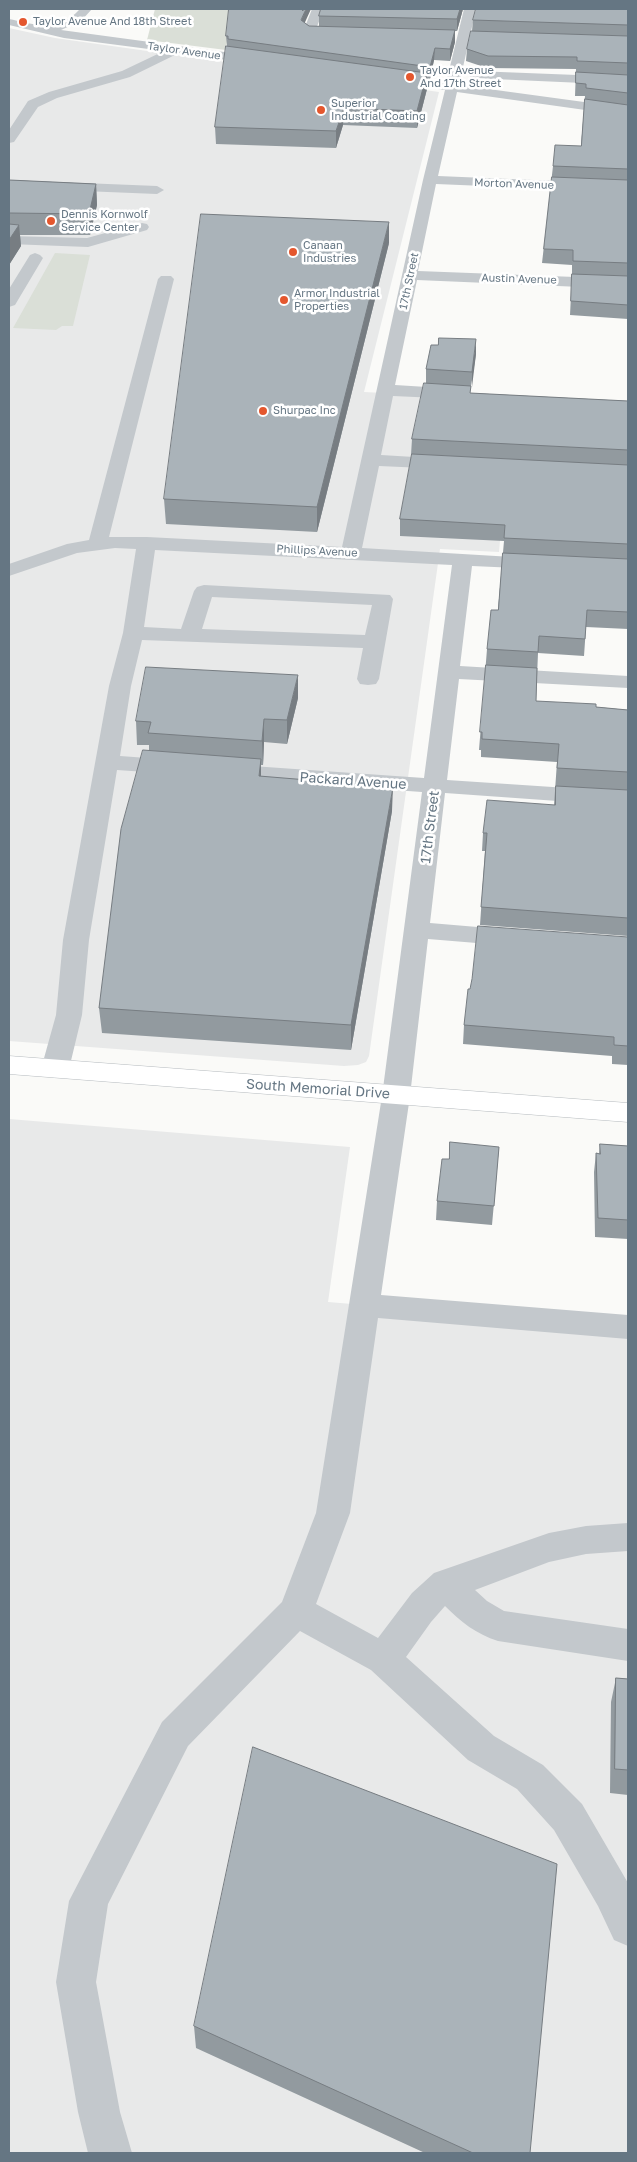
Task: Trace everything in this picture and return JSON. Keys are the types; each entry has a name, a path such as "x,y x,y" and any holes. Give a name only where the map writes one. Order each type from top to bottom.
{"main road":[{"name":"South Memorial Drive","path":"9,1066 628,1113"}],"street":[{"path":"48,31 77,19 86,9"},
{"path":"318,9 309,32 357,33"},
{"name":"17th Street","path":"352,553 430,180 453,81 458,36 470,9"},
{"name":"Taylor Avenue","path":"9,22 48,31 275,63"},
{"path":"458,36 479,37"},
{"path":"53,95 63,86 127,59 152,46"},
{"path":"10,137 33,104 53,95 126,74 177,50"},
{"path":"374,77 453,81 628,81"},
{"path":"453,81 628,112"},
{"name":"Morton Avenue","path":"430,180 628,188"},
{"path":"9,184 157,190"},
{"path":"9,240 88,242 142,227"},
{"path":"9,302 35,258"},
{"name":"Austin Avenue","path":"410,275 628,284"},
{"path":"98,543 166,279"},
{"path":"386,390 478,395"},
{"path":"371,460 465,465"},
{"name":"Phillips Avenue","path":"9,570 74,548 115,542 560,564"},
{"path":"55,1069 69,1015 76,940 120,686 133,633 143,557 147,543"},
{"name":"17th Street","path":"296,1611 333,1513 396,1096 463,559"},
{"path":"190,634 204,591 383,599 368,679"},
{"path":"133,633 374,642"},
{"path":"449,672 628,682"},
{"name":"Packard Avenue","path":"108,762 434,787 628,799"},
{"path":"417,930 534,939"},
{"path":"365,1306 628,1327"},
{"path":"384,1658 429,1598 446,1584 472,1576 506,1560 551,1546 596,1538 628,1537"},
{"path":"446,1584 474,1612 498,1626 628,1644"},
{"path":"110,2153 99,2112 76,1982 89,1901 175,1734 296,1611 384,1658 481,1748 530,1777 568,1817 612,1892 628,1926"}],"shaded area":[{"path":"155,9 231,9 226,50 147,40"},
{"path":"9,28 55,38 439,92 364,392 628,405 506,474 499,552 440,549 369,1056 366,1062 358,1065 344,1066 9,1041"},
{"path":"55,253 90,255 73,326 62,326 56,330 13,328"},
{"path":"9,1119 350,1147 328,1302 628,1327 628,2153 9,2153"}],"building":[{"path":"229,9 301,9 303,11 303,9 306,9 301,20 309,26 455,30 450,49 435,48 430,67 228,39 228,36 226,36"},
{"path":"321,9 460,9 457,19 319,16"},
{"path":"476,9 628,9 628,25 473,20"},
{"path":"471,31 628,36 628,63 577,61 577,57 488,56 467,49"},
{"path":"226,46 427,73 417,111 344,108 336,131 215,127"},
{"path":"576,72 628,75 628,93 586,88 586,84 576,83"},
{"path":"585,99 628,105 628,169 553,166 555,145 581,146"},
{"path":"552,177 628,180 628,263 573,261 573,250 544,249"},
{"path":"9,180 96,184 89,214 9,213"},
{"name":"Shurpac Inc","path":"201,214 389,222 317,507 164,499"},
{"path":"9,224 19,225 9,240"},
{"path":"572,274 628,276 628,305 571,301"},
{"path":"439,338 476,339 472,372 426,369 431,345 438,345"},
{"path":"424,383 471,386 470,393 628,401 628,450 412,439"},
{"path":"412,454 628,465 628,544 504,538 505,525 400,519"},
{"path":"503,553 628,559 628,612 587,610 585,639 539,636 538,652 487,649 491,610 498,610"},
{"path":"486,665 537,668 536,701 596,704 596,707 628,710 628,772 557,768 559,744 482,739 482,732 480,732"},
{"path":"146,667 298,675 287,720 264,719 262,741 148,733 151,722 136,721"},
{"path":"143,750 261,759 259,776 393,787 351,1025 99,1008 121,829"},
{"path":"556,786 628,790 628,918 481,907 487,833 483,833 487,800 555,805"},
{"path":"478,926 628,937 628,1046 614,1045 614,1037 464,1025"},
{"path":"450,1142 499,1147 494,1206 437,1201 442,1159 449,1159"},
{"path":"600,1144 628,1146 628,1220 598,1218 596,1153 600,1154"},
{"path":"616,1678 628,1679 628,1770 615,1769"},
{"path":"253,1747 557,1864 530,2153 473,2153 194,2026"}],"place":[{"name":"Taylor Avenue And 18th Street","path":"23,22"},
{"name":"Taylor Avenue And 17th Street","path":"410,77"},
{"name":"Superior Industrial Coating","path":"321,110"},
{"name":"Dennis Kornwolf Service Center","path":"51,221"},
{"name":"Canaan Industries","path":"293,252"},
{"name":"Armor Industrial Properties","path":"284,300"},
{"name":"Shurpac Inc","path":"263,411"}]}
